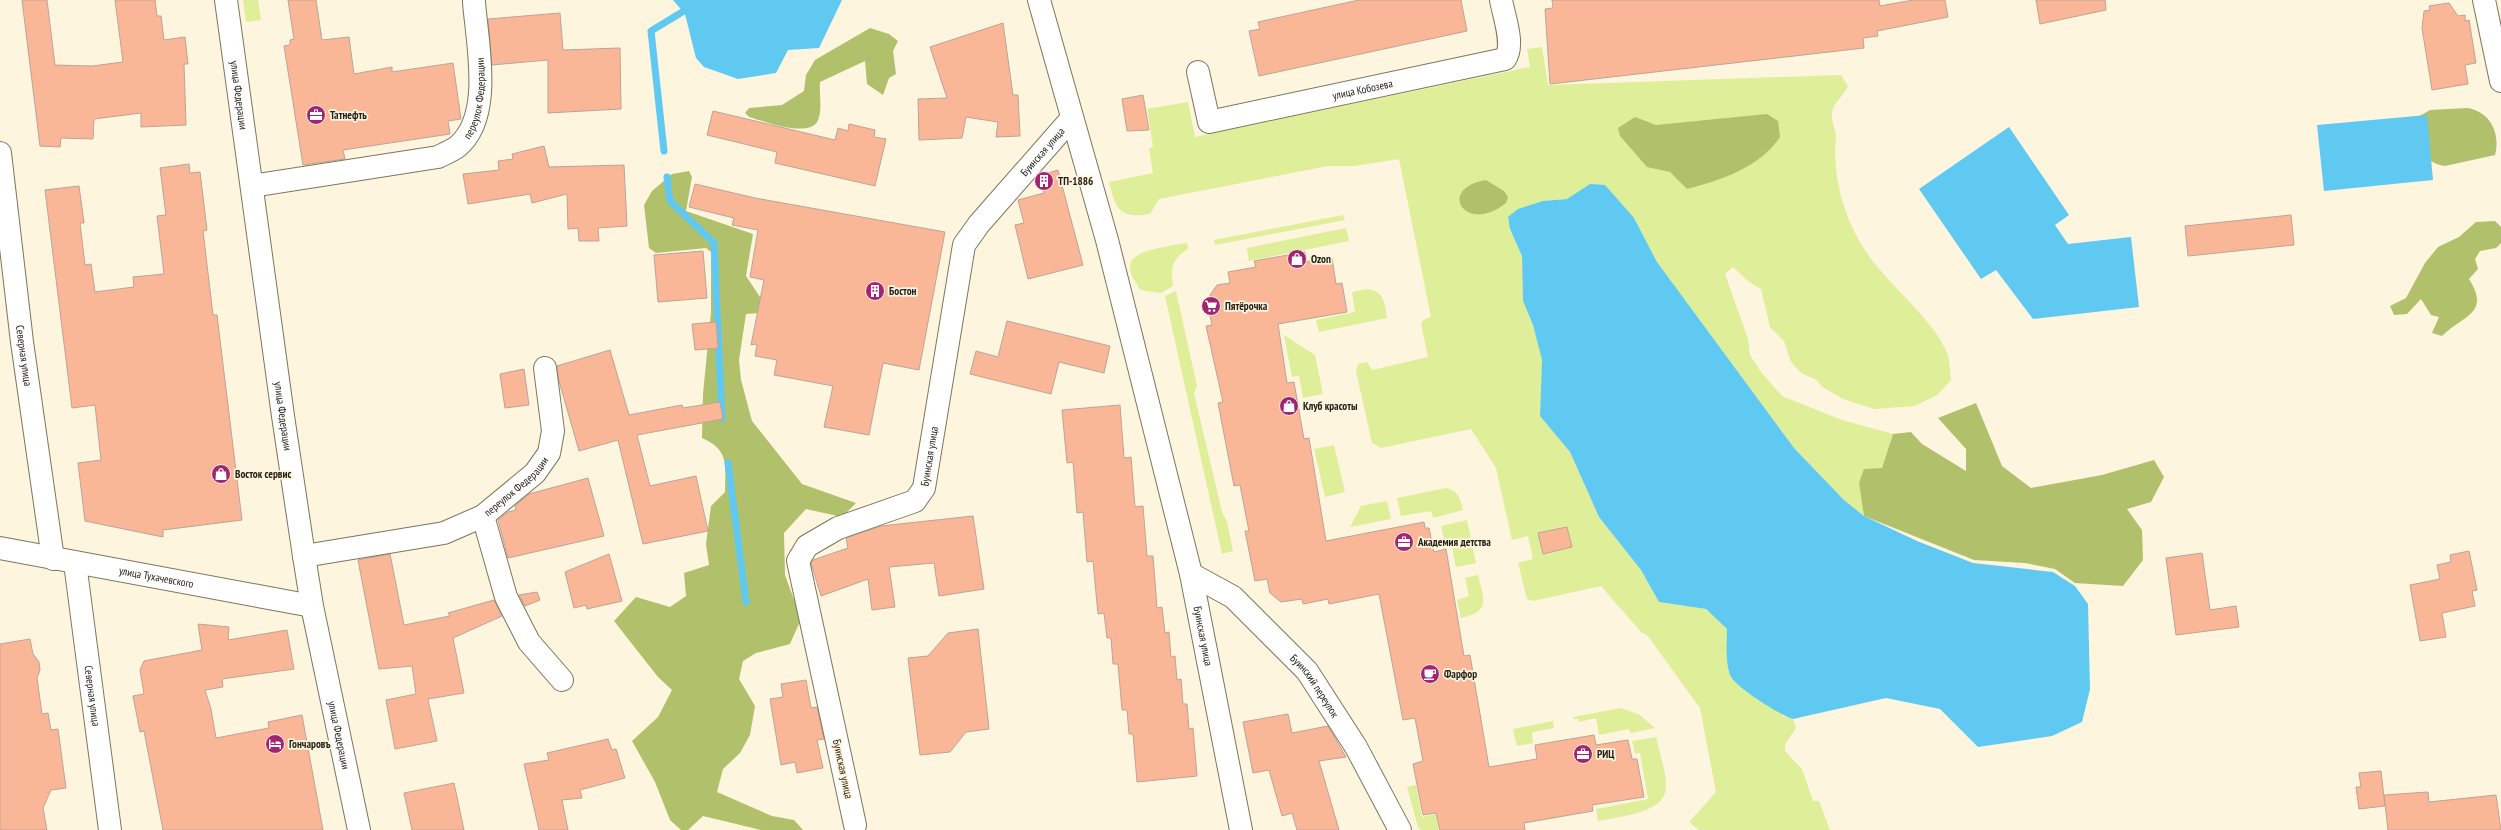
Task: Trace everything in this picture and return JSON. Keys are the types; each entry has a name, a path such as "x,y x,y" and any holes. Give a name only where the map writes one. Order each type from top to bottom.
{"street":[{"name":"улица Федерации","path":"226,0 312,606 359,830"},
{"name":"Буинская улица","path":"1040,0 1107,240 1191,574 1241,830"},
{"name":"улица Кобозева","path":"1198,72 1209,122 1505,59 1509,54 1509,44 1501,0"},
{"path":"2484,0 2501,80"},
{"name":"переулок Федерации","path":"252,186 438,157 457,146 470,130 478,108 480,76 474,2"},
{"name":"Буинская улица","path":"855,825 798,561 807,546 813,542 838,528 915,501 924,488 964,245 979,224 1072,118"},
{"name":"Северная улица","path":"0,152 22,342 53,559"},
{"name":"переулок Федерации","path":"545,368 553,431 549,453 535,473 484,516 506,597 529,642 562,680"},
{"path":"304,556 444,533 484,516"},
{"name":"улица Тухачевского","path":"0,548 312,606"},
{"name":"Северная улица","path":"75,563 110,830"},
{"name":"Буинский переулок","path":"1191,574 1233,597 1307,672 1356,747 1400,830"}],"green space":[{"path":"243,0 258,0 261,20 246,22"},
{"path":"870,28 889,34 898,41 893,51 896,74 889,78 883,95 867,84 865,61 820,82 819,117 815,124 808,128 788,128 749,117 745,113 749,108 782,105 804,91 806,75 815,60"},
{"path":"1542,47 1548,85 1841,75 1848,86 1834,106 1832,120 1836,134 1835,153 1838,184 1847,215 1853,229 1869,256 1932,328 1947,353 1951,380 1937,395 1915,406 1874,409 1843,399 1821,386 1817,380 1801,373 1791,362 1784,341 1770,327 1761,289 1749,282 1733,267 1725,274 1748,339 1750,355 1761,372 1782,396 1842,420 1893,434 1882,468 1859,483 1864,516 1844,500 1794,448 1657,262 1634,218 1590,185 1567,199 1543,201 1510,229 1522,256 1523,301 1533,325 1542,360 1540,416 1570,452 1599,517 1641,570 1659,602 1706,609 1727,629 1727,660 1783,716 1793,719 1796,728 1785,744 1785,751 1802,769 1813,801 1819,801 1830,830 1699,830 1689,822 1716,792 1700,708 1647,635 1642,633 1601,586 1533,601 1527,599 1518,563 1533,559 1528,536 1512,540 1496,468 1471,429 1381,448 1372,443 1356,371 1358,364 1367,362 1372,370 1428,357 1421,324 1423,320 1431,317 1399,159 1354,166 1328,166 1159,199 1150,214 1132,215 1126,213 1117,206 1114,200 1109,182 1153,173 1149,148 1153,147 1147,109 1188,102 1195,137 1530,67 1527,49"},
{"path":"2467,108 2482,113 2492,124 2496,138 2495,155 2445,166 2430,160 2421,150 2411,121 2430,110"},
{"path":"1767,114 1778,121 1780,137 1771,148 1750,165 1726,177 1687,189 1670,172 1647,167 1620,136 1618,128 1635,117 1656,125"},
{"path":"689,171 692,177 686,211 753,234 746,276 762,300 759,313 746,314 739,360 741,380 752,421 802,484 856,503 842,517 806,509 784,533 785,575 801,619 790,644 756,653 743,661 739,679 755,706 750,735 740,753 723,769 717,792 772,816 794,820 803,830 761,830 703,816 688,830 681,830 670,820 655,782 632,741 658,717 672,690 658,677 614,621 636,597 670,607 686,596 684,573 709,565 706,544 711,506 725,492 725,467 722,454 711,443 702,438 703,394 711,312 711,252 706,248 656,253 649,248 644,205 652,191 672,174"},
{"path":"1486,180 1504,191 1508,197 1506,203 1491,212 1479,214 1468,212 1462,207 1460,199 1462,192 1471,185"},
{"path":"1343,215 1345,220 1215,245 1214,240"},
{"path":"2495,221 2501,227 2501,243 2496,248 2480,251 2475,259 2478,269 2469,279 2475,291 2477,300 2476,307 2472,313 2442,336 2432,333 2439,317 2431,315 2421,299 2407,314 2394,315 2390,306 2406,298 2425,263 2438,247 2459,237 2476,222"},
{"path":"1346,228 1349,241 1249,261 1247,248"},
{"path":"1187,243 1188,249 1178,256 1173,264 1173,286 1161,293 1140,290 1131,273 1130,267 1132,261 1137,256 1153,249"},
{"path":"1367,289 1377,292 1383,299 1387,318 1319,332 1316,320 1355,312 1352,292"},
{"path":"1176,291 1197,386 1194,393 1222,512 1227,522 1233,551 1222,554 1165,296"},
{"path":"1284,335 1315,355 1323,394 1303,398 1299,376 1292,377"},
{"path":"1976,403 2002,466 2031,488 2102,475 2154,460 2164,477 2151,502 2127,509 2142,530 2143,560 2123,586 2075,583 2055,569 2025,563 1974,560 1864,516 1859,483 1864,469 1882,468 1893,434 1911,432 1922,444 1966,471 1966,449 1938,418"},
{"path":"1334,445 1345,492 1325,497 1314,449"},
{"path":"1446,488 1456,493 1460,499 1463,510 1433,518 1431,511 1401,516 1397,498"},
{"path":"1387,501 1391,519 1350,527 1361,506"},
{"path":"1467,520 1476,563 1456,567 1451,543 1445,544 1441,526"},
{"path":"1478,575 1483,603 1477,612 1461,618 1457,600 1469,596 1465,578"},
{"path":"1621,708 1640,715 1655,728 1631,733 1629,729 1599,735 1596,718 1579,722 1578,719 1574,719 1573,717"},
{"path":"1553,721 1554,728 1532,732 1533,743 1517,746 1513,729"},
{"path":"1656,737 1665,773 1666,785 1664,795 1659,802 1640,812 1598,821 1596,809 1648,799 1640,753 1635,754 1632,741"},
{"path":"1416,785 1422,817 1436,814 1439,830 1422,830 1418,827 1407,787"}],"water":[{"path":"673,0 842,0 819,48 788,50 776,73 738,79 704,67 696,58 685,14"},
{"path":"2427,115 2433,180 2324,191 2317,125"},
{"path":"2009,127 2069,215 2055,225 2068,244 2131,237 2139,307 2033,319 1996,270 1981,279 1919,189"},
{"path":"1590,184 1605,185 1634,218 1657,262 1794,448 1844,500 1864,516 1917,541 1973,563 2053,572 2075,586 2088,604 2090,689 2082,722 2052,736 1978,747 1940,709 1886,698 1793,719 1758,700 1740,686 1730,675 1727,664 1727,629 1706,609 1659,602 1641,570 1599,517 1570,452 1540,416 1542,360 1533,325 1523,301 1522,256 1510,229 1508,217 1518,209 1543,201 1567,199"}],"building":[{"path":"22,0 47,0 55,65 92,66 123,62 115,0 155,0 157,16 161,16 164,40 185,37 188,64 184,64 186,125 141,127 141,113 94,119 93,139 61,138 60,147 40,146"},
{"path":"288,0 316,0 322,40 349,37 354,74 392,67 392,72 453,63 461,119 448,121 450,134 343,150 345,159 303,165 284,46 290,45 290,40 294,39"},
{"path":"1359,0 1461,0 1467,31 1259,76 1249,31 1260,29 1258,22"},
{"path":"1552,0 1879,0 1880,6 1913,0 1945,0 1948,17 1877,31 1878,36 1863,38 1864,48 1550,84 1545,9 1553,8"},
{"path":"2036,0 2105,0 2106,10 2040,24"},
{"path":"2449,3 2458,16 2465,15 2465,21 2469,20 2476,63 2465,65 2468,84 2432,90 2422,28 2424,11 2430,10 2429,6"},
{"path":"560,13 563,50 620,48 621,109 548,113 548,60 492,65 488,19"},
{"path":"1003,23 1013,95 1018,95 1020,136 996,137 998,122 966,117 962,138 919,140 918,99 947,98 930,47"},
{"path":"1143,95 1149,130 1127,131 1122,99"},
{"path":"713,111 835,140 838,128 848,131 849,124 875,130 874,137 886,139 875,186 775,163 777,152 707,135"},
{"path":"544,146 549,167 624,165 627,226 598,228 599,241 579,241 578,228 568,229 567,194 532,203 530,194 468,204 463,174 499,170 498,161 513,159 512,154"},
{"path":"189,164 190,173 200,172 207,230 203,231 213,315 217,315 242,520 163,530 163,537 85,521 78,463 101,460 95,405 72,408 45,190 79,186 84,223 80,223 85,265 91,264 95,292 134,287 133,277 164,274 157,216 166,215 160,168"},
{"path":"1058,170 1083,265 1028,279 1015,225 1024,223 1018,200 1044,193 1039,176"},
{"path":"695,184 755,198 945,232 919,370 883,363 869,435 824,427 833,386 774,375 777,360 755,356 757,344 751,345 764,280 750,277 758,230 732,225 734,218 689,207"},
{"path":"2291,215 2294,245 2188,256 2185,226"},
{"path":"703,251 707,298 658,302 654,255"},
{"path":"1305,252 1307,262 1332,258 1336,284 1342,283 1347,312 1278,324 1287,383 1294,382 1304,439 1309,438 1326,541 1424,522 1425,528 1429,528 1434,552 1446,549 1464,656 1470,655 1489,767 1537,759 1535,745 1594,735 1596,745 1628,740 1632,759 1637,759 1644,797 1592,805 1593,811 1524,823 1525,830 1440,830 1436,813 1423,815 1413,764 1423,761 1415,718 1403,720 1379,594 1329,604 1328,599 1303,604 1302,599 1281,602 1270,593 1267,579 1255,581 1245,531 1249,531 1240,485 1234,486 1218,403 1223,402 1206,326 1212,325 1209,311 1213,310 1210,295 1217,285 1230,283 1228,272 1256,267 1254,261"},
{"path":"1007,321 1110,346 1104,373 1059,362 1051,394 970,374 976,351 998,357"},
{"path":"716,322 718,348 695,350 692,324"},
{"path":"610,350 629,415 682,405 683,408 720,402 723,419 637,435 650,486 696,476 708,531 643,544 618,440 579,451 559,381 557,366"},
{"path":"524,369 529,405 505,408 500,374"},
{"path":"1120,405 1124,458 1131,457 1135,507 1143,506 1147,556 1153,556 1157,608 1162,607 1165,633 1169,632 1171,657 1175,656 1177,680 1181,679 1183,704 1187,704 1189,729 1193,728 1197,776 1137,782 1133,734 1129,734 1127,710 1122,710 1118,664 1113,664 1111,638 1107,638 1104,613 1098,614 1093,561 1087,562 1083,512 1077,513 1073,462 1067,463 1062,410"},
{"path":"588,478 604,536 508,558 498,520 508,512 516,510 515,506 529,494"},
{"path":"973,516 984,589 939,596 934,563 889,567 895,607 872,610 868,579 821,596 811,563 813,560 848,548 846,538 881,526"},
{"path":"1567,527 1572,547 1543,554 1538,533"},
{"path":"2469,551 2477,590 2472,591 2475,606 2442,613 2446,637 2420,641 2410,585 2440,579 2437,565 2451,562 2450,555"},
{"path":"2202,553 2210,610 2236,606 2239,627 2176,635 2166,558"},
{"path":"390,554 404,625 450,616 448,613 494,600 502,616 453,638 464,693 428,699 437,741 395,749 386,700 416,694 412,666 379,669 358,560"},
{"path":"609,554 622,601 587,609 586,605 574,608 565,572"},
{"path":"537,592 540,600 525,606 519,595"},
{"path":"198,624 229,627 228,640 287,630 294,669 222,679 223,687 205,690 211,709 216,738 269,728 268,722 302,715 323,830 163,830 144,731 140,732 133,696 144,694 140,670 144,661 202,650"},
{"path":"978,629 989,729 966,732 950,752 920,755 908,658 928,656 948,633"},
{"path":"30,639 33,654 39,662 40,670 37,678 42,714 48,713 51,730 58,729 66,788 51,790 43,808 47,830 0,830 0,644"},
{"path":"806,680 811,708 817,707 824,739 817,740 823,768 797,773 795,762 781,765 770,699 783,697 781,684"},
{"path":"1288,714 1292,733 1328,726 1346,757 1319,761 1339,830 1297,830 1292,813 1282,816 1269,770 1253,773 1243,722"},
{"path":"608,739 612,750 616,749 625,778 580,790 582,798 562,800 568,830 539,830 524,764 549,760 547,753"},
{"path":"2381,771 2385,806 2359,809 2356,787 2361,787 2359,773"},
{"path":"454,783 464,830 412,830 404,793"},
{"path":"2428,792 2429,802 2496,795 2501,830 2388,830 2384,795"}],"waterway":[{"path":"664,151 651,31 702,0"},
{"path":"667,177 670,201 714,243 722,418"},
{"path":"728,463 746,602"}],"place":[{"name":"Татнефть","path":"316,115"},
{"name":"ТП-1886","path":"1044,181"},
{"name":"Ozon","path":"1297,259"},
{"name":"Бостон","path":"875,291"},
{"name":"Пятёрочка","path":"1211,306"},
{"name":"Клуб красоты","path":"1289,406"},
{"name":"Восток сервис","path":"221,474"},
{"name":"Академия детства","path":"1404,542"},
{"name":"Фарфор","path":"1430,674"},
{"name":"Гончаровъ","path":"275,744"},
{"name":"РИЦ","path":"1583,754"}]}
